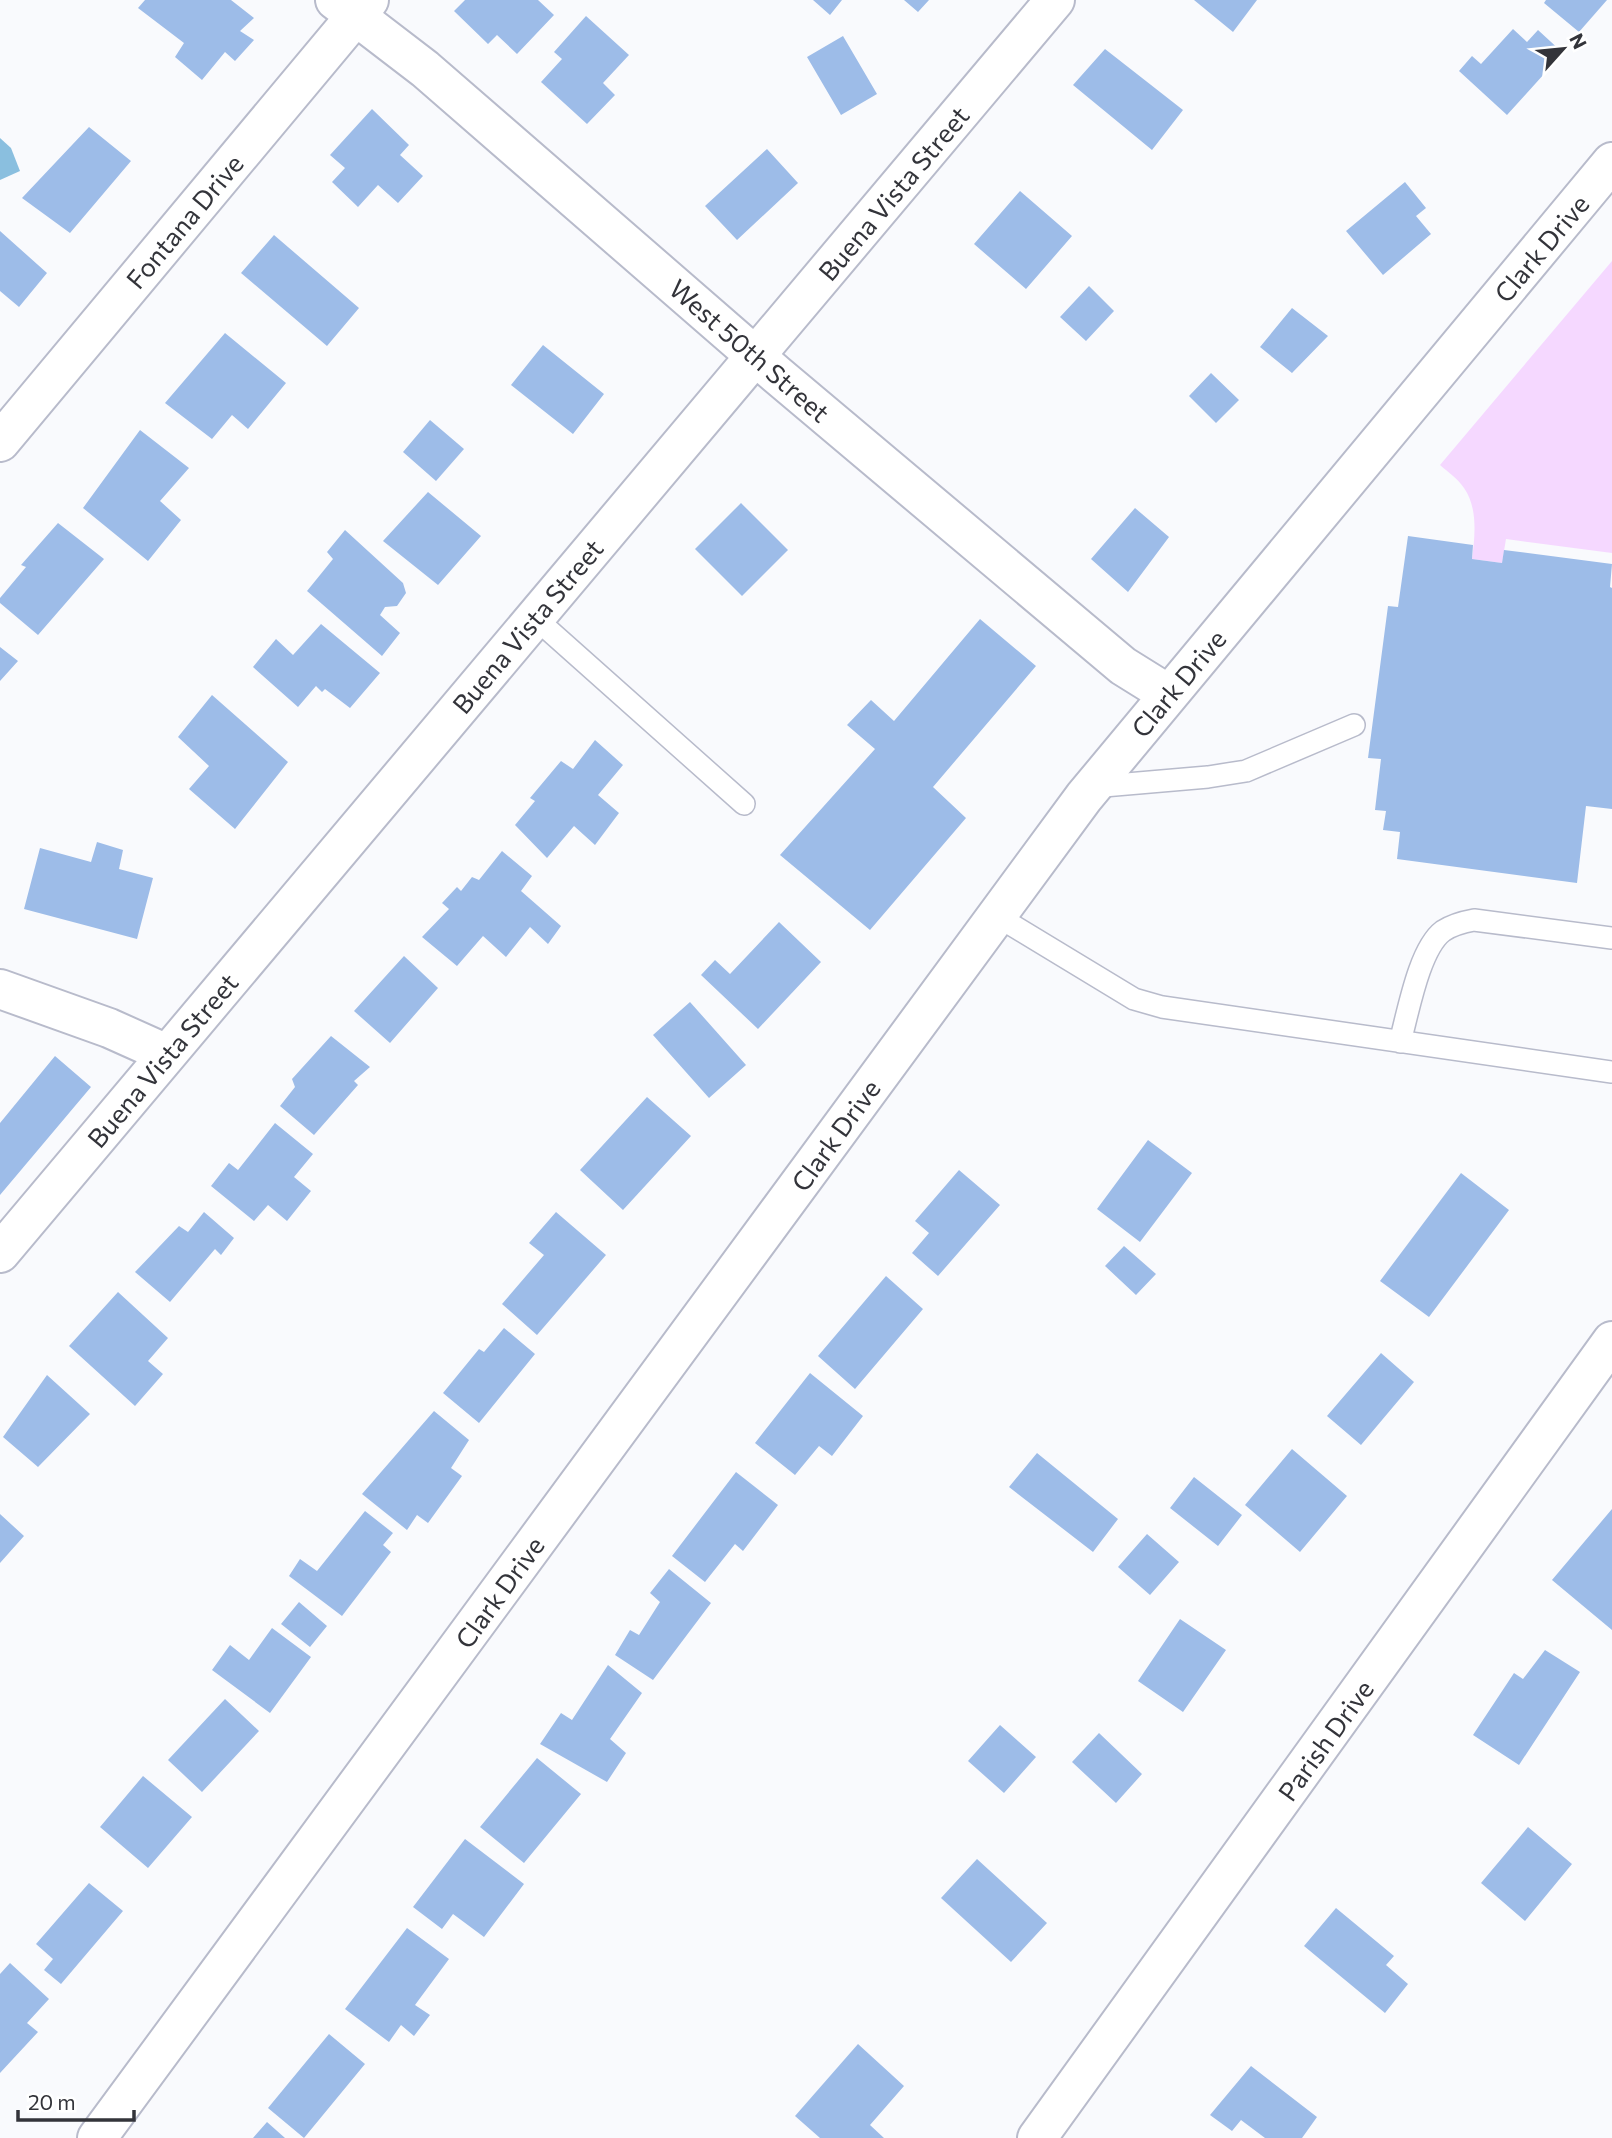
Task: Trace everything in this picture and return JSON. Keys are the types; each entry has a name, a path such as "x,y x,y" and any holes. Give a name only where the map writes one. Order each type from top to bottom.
{"street":[{"name":"Buena Vista Street","path":"0,1253 1055,0"},
{"name":"West 50th Street","path":"353,5 755,355 1123,666 1168,694"},
{"name":"Fontana Drive","path":"0,442 353,5"},
{"name":"Clark Drive","path":"97,2138 1093,787 1612,162"},
{"path":"0,989 109,1028 167,1054"},
{"name":"Parish Drive","path":"1037,2138 1612,1341"}],"lane":[{"path":"534,617 744,804"},
{"path":"1093,787 1245,771 1354,724"},
{"path":"997,916 1134,999 1175,1009 1612,1072"},
{"path":"1400,1042 1425,953 1442,932 1459,923 1474,920 1612,938"}],"shaded area":[{"path":"1612,261 1612,553 1506,539 1502,563 1472,559 1472,504 1462,485 1440,465"}],"water":[{"path":"0,138 11,148 20,171 0,180"}],"building":[{"path":"145,0 231,0 254,18 240,31 254,40 235,61 225,52 202,80 175,57 184,43 138,8"},
{"path":"465,0 538,0 554,15 517,54 497,35 488,44 454,11"},
{"path":"813,0 842,0 830,15"},
{"path":"904,0 929,0 918,12"},
{"path":"1194,0 1257,0 1233,32"},
{"path":"1546,0 1607,0 1579,32 1544,3"},
{"path":"586,16 629,55 603,83 615,95 587,124 541,82 562,59 554,52"},
{"path":"1513,29 1527,42 1538,30 1563,53 1507,115 1459,71 1472,56 1481,64"},
{"path":"843,36 877,94 841,115 807,57"},
{"path":"1105,49 1183,110 1152,150 1073,85"},
{"path":"372,109 409,145 400,155 423,176 398,203 378,185 358,207 332,182 345,168 330,155"},
{"path":"89,127 131,161 70,233 22,198"},
{"path":"767,149 798,183 737,240 705,206"},
{"path":"1405,182 1426,208 1416,216 1431,234 1383,275 1346,231"},
{"path":"1020,191 1072,236 1026,289 974,244"},
{"path":"0,231 47,273 19,307 0,291"},
{"path":"274,235 359,308 327,346 241,273"},
{"path":"1089,286 1114,311 1086,341 1060,317"},
{"path":"1292,308 1328,336 1292,373 1260,347"},
{"path":"225,333 286,383 248,429 232,415 212,439 165,403"},
{"path":"543,345 604,394 573,434 511,385"},
{"path":"1211,373 1239,400 1216,423 1189,396"},
{"path":"430,420 464,449 436,481 403,452"},
{"path":"140,430 189,468 160,501 181,520 148,561 83,508"},
{"path":"428,492 481,536 438,585 383,541"},
{"path":"741,503 788,550 742,596 695,549"},
{"path":"1135,508 1169,537 1128,592 1091,559"},
{"path":"58,523 104,559 38,635 0,603 0,598 26,567 21,565"},
{"path":"345,530 403,583 406,593 397,606 385,607 380,615 400,633 382,656 307,591 333,559 327,552"},
{"path":"1408,536 1473,545 1472,559 1502,563 1504,550 1612,564 1612,809 1586,806 1577,883 1397,859 1400,832 1383,830 1386,811 1375,810 1381,759 1368,758 1388,606 1398,607"},
{"path":"980,619 1036,666 933,787 966,818 870,930 780,855 875,749 847,725 871,700 894,721"},
{"path":"321,624 380,673 350,708 325,689 322,692 316,686 298,707 253,667 276,639 293,655"},
{"path":"0,647 18,661 0,681"},
{"path":"212,695 288,762 235,829 189,789 209,766 178,737"},
{"path":"595,740 623,765 598,795 619,813 595,845 574,826 547,858 515,825 535,801 530,798 561,761 573,769"},
{"path":"97,842 123,850 119,869 153,878 137,939 24,909 40,848 91,862"},
{"path":"502,851 532,876 521,891 561,926 548,944 530,927 506,957 483,936 457,966 422,937 449,909 442,903 457,887 461,891 472,877 479,880"},
{"path":"779,922 821,962 758,1029 701,975 715,960 730,974"},
{"path":"404,956 438,988 390,1043 354,1011"},
{"path":"690,1002 746,1065 709,1098 653,1035"},
{"path":"331,1036 370,1067 354,1081 358,1085 314,1135 280,1106 295,1087 292,1079"},
{"path":"55,1056 91,1087 0,1195 0,1123"},
{"path":"647,1097 691,1136 623,1210 580,1170"},
{"path":"275,1123 313,1154 294,1177 311,1191 287,1221 268,1205 254,1221 211,1186 229,1163 238,1170"},
{"path":"1148,1140 1192,1173 1140,1242 1097,1209"},
{"path":"959,1170 1000,1205 938,1276 912,1253 929,1233 915,1221"},
{"path":"1461,1173 1509,1210 1429,1317 1380,1281"},
{"path":"204,1212 234,1238 221,1255 215,1249 170,1302 135,1272 179,1226 188,1232"},
{"path":"556,1212 606,1255 537,1335 502,1304 544,1255 529,1243"},
{"path":"1124,1246 1156,1274 1136,1295 1105,1266"},
{"path":"886,1276 923,1309 855,1389 818,1356"},
{"path":"118,1292 168,1338 148,1361 163,1374 135,1406 69,1346"},
{"path":"504,1328 535,1354 479,1423 443,1393 479,1349 484,1352"},
{"path":"1381,1353 1414,1382 1361,1445 1327,1416"},
{"path":"810,1373 863,1416 832,1456 819,1446 795,1475 755,1443"},
{"path":"47,1375 90,1414 38,1467 3,1437"},
{"path":"434,1411 469,1440 451,1468 462,1476 428,1523 417,1515 407,1530 362,1494"},
{"path":"1292,1449 1347,1496 1300,1552 1245,1505"},
{"path":"1037,1453 1118,1519 1093,1552 1009,1487"},
{"path":"736,1472 778,1505 743,1551 735,1544 705,1582 672,1556"},
{"path":"1194,1477 1242,1515 1218,1546 1170,1508"},
{"path":"1612,1509 1612,1630 1552,1580"},
{"path":"365,1511 393,1533 383,1545 391,1552 342,1616 289,1576 300,1559 317,1571"},
{"path":"0,1514 24,1536 0,1563"},
{"path":"1147,1534 1179,1562 1150,1595 1118,1567"},
{"path":"669,1569 711,1603 653,1680 615,1655 630,1630 639,1635 660,1602 650,1593"},
{"path":"299,1602 327,1626 310,1647 281,1624"},
{"path":"1180,1619 1226,1650 1183,1712 1138,1681"},
{"path":"272,1628 311,1657 270,1713 212,1670 230,1645 249,1660"},
{"path":"1545,1650 1580,1672 1519,1765 1473,1735 1514,1673 1523,1679"},
{"path":"608,1665 642,1693 610,1739 626,1753 607,1782 540,1744 561,1713 572,1720"},
{"path":"225,1699 259,1731 202,1792 168,1760"},
{"path":"1000,1725 1036,1757 1004,1793 968,1761"},
{"path":"1099,1733 1142,1774 1116,1803 1072,1762"},
{"path":"537,1758 581,1794 524,1863 480,1827"},
{"path":"143,1776 192,1817 148,1868 100,1827"},
{"path":"1528,1827 1572,1864 1525,1921 1481,1883"},
{"path":"465,1839 524,1884 484,1937 453,1914 442,1929 413,1907"},
{"path":"977,1859 1047,1923 1011,1962 941,1898"},
{"path":"89,1883 123,1911 61,1984 44,1970 53,1959 36,1944"},
{"path":"1336,1908 1394,1956 1386,1965 1408,1984 1385,2013 1304,1946"},
{"path":"407,1928 449,1959 415,2005 430,2015 414,2036 401,2025 389,2042 345,2009"},
{"path":"10,1963 49,1999 27,2023 38,2032 0,2073 0,1974"},
{"path":"329,2034 365,2064 304,2138 268,2108"},
{"path":"858,2044 904,2086 870,2125 884,2138 820,2138 795,2116"},
{"path":"1251,2066 1317,2117 1302,2138 1265,2138 1241,2120 1232,2131 1210,2115"},
{"path":"267,2122 285,2138 253,2138"}]}
